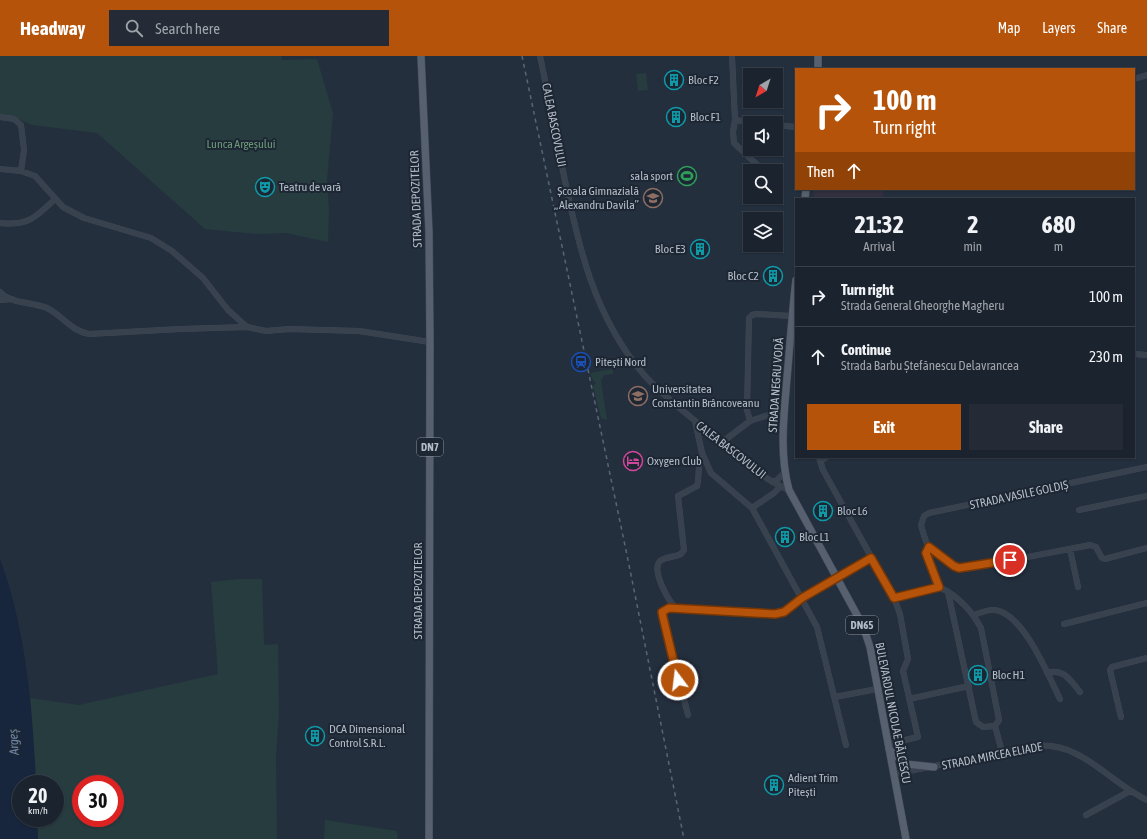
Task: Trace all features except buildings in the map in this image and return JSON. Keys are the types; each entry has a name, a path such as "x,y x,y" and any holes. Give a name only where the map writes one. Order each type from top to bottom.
{"main road":[{"name":"STRADA DEPOZITELOR","path":"421,56 429,232 429,839"},
{"path":"818,56 818,68"},
{"name":"STRADA NEGRU VODĂ","path":"789,490 785,472 784,410 792,316 795,306"},
{"name":"BULEVARDUL NICOLAE BĂLCESCU","path":"789,490 863,626 870,647 906,839"},
{"path":"888,747 906,764 934,767"}],"street":[{"name":"CALEA BASCOVULUI","path":"540,56 580,250 594,293 617,336 643,373 695,421 772,482 789,490"},
{"path":"732,56 735,120 733,132 734,143 756,164"},
{"path":"1135,79 1147,75"},
{"path":"0,117 14,119 21,125 24,150 21,171"},
{"path":"735,120 743,121"},
{"path":"783,126 795,127"},
{"path":"0,169 21,171 35,176 40,180 55,200 63,207 84,218 151,238 172,251 203,278 228,310 247,327"},
{"path":"0,223 9,224 33,219 55,200"},
{"path":"0,292 12,299 46,308 56,313 72,328 89,334 247,327 266,331 288,329 359,331 430,342"},
{"path":"0,300 12,299"},
{"path":"750,421 747,410 749,318 756,314 792,316"},
{"path":"1135,354 1147,355"},
{"path":"721,443 750,421 784,410"},
{"path":"695,421 702,453 711,473 752,508 817,627 846,745"},
{"path":"675,607 665,592 658,574 658,565 661,561 681,554 684,550 678,496 697,486 699,480 699,461 702,453"},
{"path":"819,459 871,558 894,598 900,614 908,659 903,671 918,737 888,747"},
{"name":"STRADA VASILE GOLDIȘ","path":"929,547 920,525 924,516 929,513 1147,467"},
{"path":"772,482 777,480 785,472"},
{"path":"752,508 780,487"},
{"path":"1079,510 1147,496"},
{"path":"1002,752 995,726 998,720 997,712 981,628 974,615 948,592 939,587 926,553 929,547 954,566 965,569 1093,546 1096,547 1102,558 1105,559 1147,548"},
{"path":"1070,549 1078,587"},
{"path":"688,715 662,612 675,607 775,614 784,612 802,598 871,558"},
{"path":"894,598 939,587"},
{"path":"948,592 976,722 983,727 995,726"},
{"path":"1064,624 1147,603"},
{"path":"974,615 993,610 1000,611 1010,618 1028,638 1060,699"},
{"path":"1121,716 1110,674 1112,667 1147,658"},
{"path":"1047,673 1057,671 1061,673 1069,679 1080,692"},
{"path":"909,699 969,686"},
{"path":"835,696 877,689"},
{"name":"STRADA MIRCEA ELIADE","path":"894,774 1035,746 1059,746 1076,753 1130,791 1147,800"},
{"path":"1086,815 1130,791"}],"shaded area":[{"path":"814,190 884,190 882,198 813,198"}],"green space":[{"name":"Lunca Argeșului","path":"0,56 281,56 282,60 317,59 333,113 327,180 329,210 328,242 286,233 256,234 205,229 97,133 32,125 14,117 0,115"},
{"path":"646,73 648,90 638,91 636,74"},
{"path":"613,369 613,374 604,375 601,381 607,420 601,418 593,386 596,383 590,373"},
{"path":"239,579 262,579 264,645 278,644 279,712 276,756 277,839 38,839 37,827 64,827 64,775 35,775 30,698 79,705 218,674 211,582"},
{"path":"325,820 397,831 398,839 324,839"}],"water":[{"name":"Argeș","path":"0,559 9,585 16,613 27,670 33,728 36,775 12,775 12,827 37,827 38,839 0,839"}],"railway":[{"path":"522,56 627,555 684,839"}],"place":[{"name":"Bloc F2","path":"674,80"},
{"name":"Bloc F1","path":"676,117"},
{"name":"sala sport","path":"687,176"},
{"name":"Teatru de vară","path":"265,187"},
{"name":"Școala Gimnazială „Alexandru Davila”","path":"653,198"},
{"name":"Bloc E3","path":"700,249"},
{"name":"Bloc C2","path":"773,276"},
{"name":"Pitești Nord","path":"581,362"},
{"name":"Universitatea Constantin Brâncoveanu","path":"638,396"},
{"name":"Oxygen Club","path":"633,461"},
{"name":"Bloc L6","path":"823,511"},
{"name":"Bloc L1","path":"785,537"},
{"name":"Bloc H1","path":"978,675"},
{"name":"DCA Dimensional Control S.R.L.","path":"315,736"},
{"name":"Adient Trim Pitești","path":"774,785"}],"route":[{"path":"678,680 662,612 669,608 675,607 775,614 784,612 791,605 802,598 871,558 894,598 939,587 926,553 926,550 929,547 954,566 965,569 1010,560"}]}
